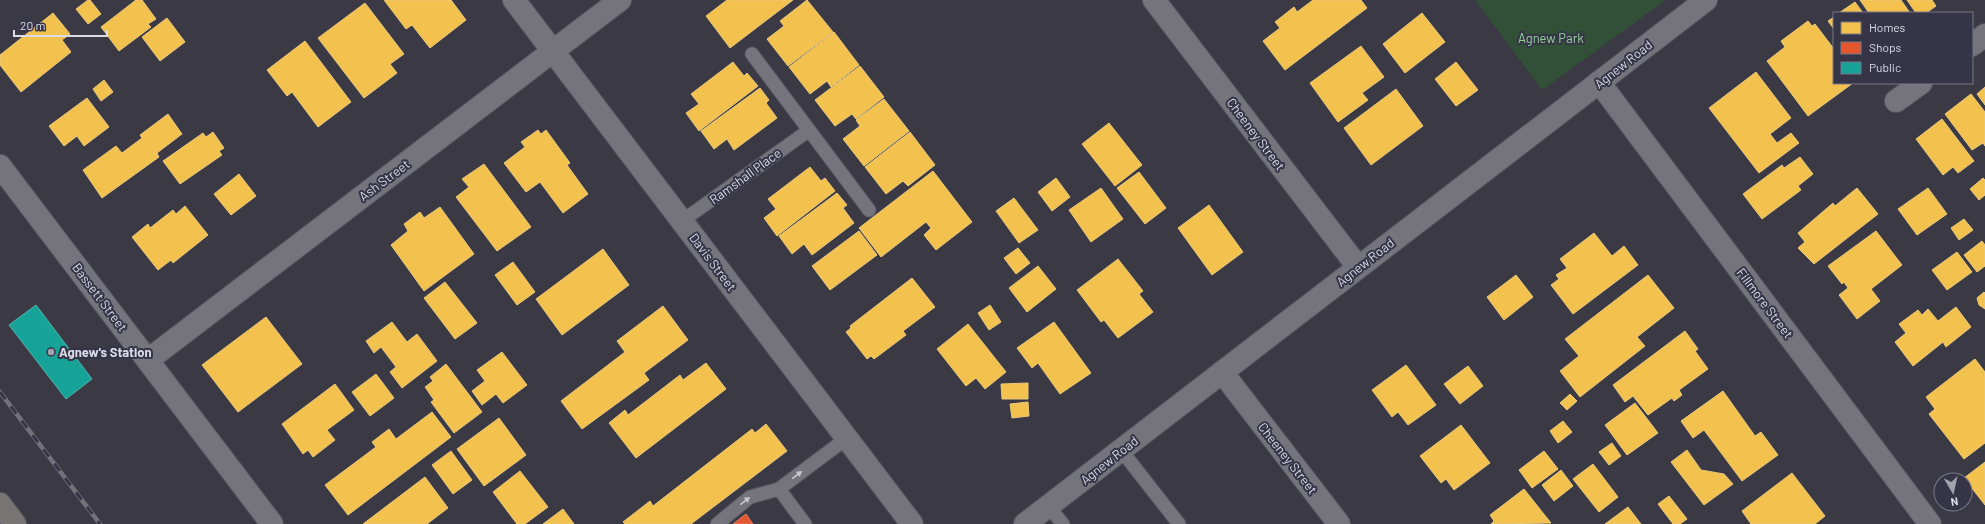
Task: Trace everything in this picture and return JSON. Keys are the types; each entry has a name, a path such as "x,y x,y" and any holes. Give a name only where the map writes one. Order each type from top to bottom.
{"main road":[{"path":"0,504 15,524"}],"street":[{"name":"Davis Street","path":"514,0 912,524"},
{"name":"Ash Street","path":"148,360 620,0"},
{"name":"Cheeney Street","path":"1154,0 1358,267"},
{"name":"Agnew Road","path":"1025,524 1706,0"},
{"path":"1973,44 1985,35"},
{"name":"Fillmore Street","path":"1599,82 1930,524"},
{"path":"1896,101 1920,84"},
{"name":"Bassett Street","path":"0,166 272,524"},
{"name":"Cheeney Street","path":"1222,372 1339,524"}],"lane":[{"path":"752,54 808,131 869,210"},
{"name":"Ramshall Place","path":"682,222 808,131"},
{"path":"717,524 750,497 779,489 847,438"},
{"path":"1121,450 1179,524"},
{"path":"779,489 805,524"},
{"path":"1048,506 1063,524"}],"green space":[{"name":"Agnew Park","path":"1475,0 1666,0 1542,90"}],"building: Homes":[{"path":"90,0 101,14 88,24 76,9"},
{"path":"136,0 142,0 156,19 148,24 151,27 119,51 101,27"},
{"path":"384,0 451,0 466,20 430,48 412,25 406,29"},
{"path":"727,0 793,0 730,48 706,16"},
{"path":"807,0 833,32 788,66 767,39 784,26 780,21"},
{"path":"1313,0 1361,0 1367,8 1285,70 1263,41 1280,28 1275,22 1294,7 1297,12"},
{"path":"1860,0 1901,0 1909,12 1868,12"},
{"path":"1907,0 1932,0 1936,6 1927,12 1915,12"},
{"path":"1855,2 1862,12 1840,12"},
{"path":"365,3 404,54 390,64 397,73 364,98 318,38"},
{"path":"53,13 70,34 62,40 71,52 21,92 0,65 0,55"},
{"path":"1422,13 1445,42 1405,73 1383,44"},
{"path":"167,18 185,42 160,61 142,37"},
{"path":"1833,18 1833,28 1828,21"},
{"path":"1808,21 1812,26 1815,24 1833,48 1833,84 1852,84 1808,116 1767,61 1785,47 1781,41"},
{"path":"834,32 859,65 831,87 827,81 810,94 789,67"},
{"path":"305,41 351,102 318,127 292,92 287,96 267,70"},
{"path":"1361,46 1384,77 1362,93 1368,100 1338,122 1310,83"},
{"path":"733,62 744,76 747,73 758,86 699,131 686,113 699,104 691,94"},
{"path":"1456,62 1478,90 1456,106 1435,79"},
{"path":"860,66 884,97 856,119 852,114 835,126 815,100"},
{"path":"1756,72 1791,118 1770,134 1777,143 1791,133 1799,143 1759,173 1709,108"},
{"path":"104,80 113,92 101,101 93,89"},
{"path":"1985,87 1985,105 1977,94"},
{"path":"760,88 769,100 766,103 777,118 734,150 727,139 714,149 701,131"},
{"path":"1396,89 1423,126 1371,165 1344,128"},
{"path":"1971,94 1985,112 1985,146 1983,143 1972,150 1945,114"},
{"path":"87,98 109,127 84,146 77,136 64,146 49,126"},
{"path":"884,99 909,131 864,166 843,139 860,126 856,120"},
{"path":"168,114 182,134 157,153 159,157 102,198 83,170 116,146 122,153 142,138 140,135"},
{"path":"1942,119 1974,161 1958,173 1953,167 1943,175 1916,139"},
{"path":"1109,123 1142,165 1115,186 1082,144"},
{"path":"538,130 541,134 546,130 570,163 567,165 588,194 563,213 540,182 526,192 504,163 525,147 521,142"},
{"path":"213,132 224,148 219,151 222,155 180,184 163,161 203,133 206,137"},
{"path":"910,132 935,165 908,186 903,181 886,194 865,167"},
{"path":"1800,157 1813,174 1798,186 1801,190 1762,219 1743,194 1782,165 1784,168"},
{"path":"484,164 531,227 497,251 456,197 469,187 462,179"},
{"path":"810,167 821,181 825,178 835,191 777,236 764,218 776,209 768,199"},
{"path":"933,171 972,222 936,250 924,235 931,228 926,222 881,257 859,228"},
{"path":"1139,172 1166,208 1145,224 1117,188"},
{"path":"239,174 256,196 231,215 214,194"},
{"path":"1056,178 1070,197 1052,211 1038,192"},
{"path":"1983,178 1985,180 1985,195 1979,200 1970,189"},
{"path":"1101,188 1123,219 1091,242 1069,210"},
{"path":"1857,188 1878,214 1814,264 1798,248 1805,242 1798,233 1833,203 1835,206"},
{"path":"1928,188 1947,214 1917,235 1898,209"},
{"path":"837,193 847,205 843,208 854,223 812,255 804,244 792,254 779,236"},
{"path":"1014,198 1038,230 1019,243 996,211"},
{"path":"1209,205 1243,252 1212,275 1178,228"},
{"path":"185,206 208,235 173,263 171,260 158,270 132,237 148,224 150,228 173,210 176,214"},
{"path":"440,207 474,254 424,291 391,245 408,231 404,224 420,212 424,218"},
{"path":"1964,219 1973,230 1959,240 1951,228"},
{"path":"859,231 877,255 830,290 812,266"},
{"path":"1876,231 1902,265 1871,289 1880,301 1857,319 1839,295 1848,288 1844,282 1842,284 1828,266"},
{"path":"1594,233 1612,256 1624,246 1638,265 1573,314 1551,285 1559,279 1556,275 1567,268 1560,259"},
{"path":"1982,241 1985,245 1985,266 1977,272 1964,255"},
{"path":"1018,248 1030,263 1016,274 1004,258"},
{"path":"603,249 629,285 562,335 536,299"},
{"path":"1957,252 1972,272 1947,290 1932,270"},
{"path":"1118,259 1143,291 1139,294 1153,312 1118,338 1104,320 1101,322 1077,290"},
{"path":"513,262 535,292 517,305 495,275"},
{"path":"1038,266 1056,289 1027,312 1009,288"},
{"path":"1516,275 1533,297 1504,320 1487,297"},
{"path":"1648,275 1674,308 1637,337 1645,346 1580,397 1560,371 1579,356 1565,339"},
{"path":"912,278 935,307 903,331 906,335 874,359 871,356 867,359 846,332 851,328 850,326"},
{"path":"445,282 477,323 455,339 424,298"},
{"path":"1984,292 1985,309 1979,305 1977,298"},
{"path":"990,305 1001,322 989,330 978,313"},
{"path":"663,306 688,340 644,373 649,380 582,429 561,401 625,352 617,341"},
{"path":"1956,307 1971,327 1946,347 1943,342 1913,366 1895,342 1906,333 1899,324 1918,310 1922,315 1928,309 1938,321"},
{"path":"266,317 302,364 238,412 202,365"},
{"path":"392,322 407,342 417,334 437,361 402,388 390,372 396,367 381,347 374,353 366,341"},
{"path":"1054,322 1091,373 1060,394 1038,363 1032,368 1017,348"},
{"path":"968,324 1006,372 985,389 976,378 966,386 937,349"},
{"path":"1685,331 1698,349 1695,351 1708,369 1679,390 1682,395 1674,401 1672,398 1648,415 1633,396 1625,402 1613,385"},
{"path":"502,352 527,385 503,403 496,394 482,405 472,391 485,381 477,370"},
{"path":"1975,359 1985,372 1985,443 1964,459 1929,414 1935,409 1926,397"},
{"path":"706,363 726,389 636,458 609,423 625,410 628,415 680,375 683,380"},
{"path":"446,364 482,412 454,433 431,402 434,400 425,387 433,381 430,377"},
{"path":"1406,365 1436,405 1408,425 1398,412 1392,417 1372,390"},
{"path":"1468,366 1483,386 1460,404 1444,384"},
{"path":"376,374 394,398 370,416 352,392"},
{"path":"1028,383 1028,399 1002,399 1001,384"},
{"path":"335,384 354,410 327,430 335,440 313,457 308,450 303,454 282,424"},
{"path":"1723,391 1755,436 1761,432 1778,455 1742,481 1704,430 1693,438 1681,421"},
{"path":"1570,394 1577,401 1567,410 1560,403"},
{"path":"1028,402 1029,416 1012,418 1010,404"},
{"path":"1635,403 1658,433 1627,455 1605,425"},
{"path":"432,412 451,437 348,515 325,485 376,447 372,442 389,429 396,439"},
{"path":"499,418 526,455 484,486 457,449"},
{"path":"1563,421 1572,432 1558,443 1550,431"},
{"path":"766,424 787,451 691,524 625,524 623,522 650,501 653,506 752,429 755,433"},
{"path":"1461,425 1490,463 1454,490 1446,479 1441,483 1420,456"},
{"path":"1612,443 1621,456 1609,465 1599,452"},
{"path":"1687,450 1701,470 1724,474 1733,484 1704,505 1671,462"},
{"path":"451,451 472,480 453,494 432,465"},
{"path":"1544,451 1558,469 1532,488 1519,470"},
{"path":"1985,462 1985,505 1973,490 1972,472"},
{"path":"1593,464 1618,497 1599,512 1573,479"},
{"path":"1561,470 1573,486 1554,501 1542,485"},
{"path":"520,471 548,507 525,524 517,524 493,492"},
{"path":"1792,473 1825,516 1815,524 1751,524 1742,511"},
{"path":"425,477 448,508 427,524 363,524"},
{"path":"1524,489 1551,523 1491,524 1494,521 1490,515"},
{"path":"1669,496 1687,519 1680,524 1673,524 1658,504"},
{"path":"1628,507 1641,524 1605,524"},
{"path":"563,509 574,524 543,524"}],"building: Shops":[{"path":"746,514 753,524 733,524"}],"building: Public":[{"name":"Agnew's Station","path":"36,305 92,379 66,399 9,325"}],"railway":[{"path":"0,392 100,524"}],"place":[{"name":"Agnew's Station","path":"51,352"}]}
